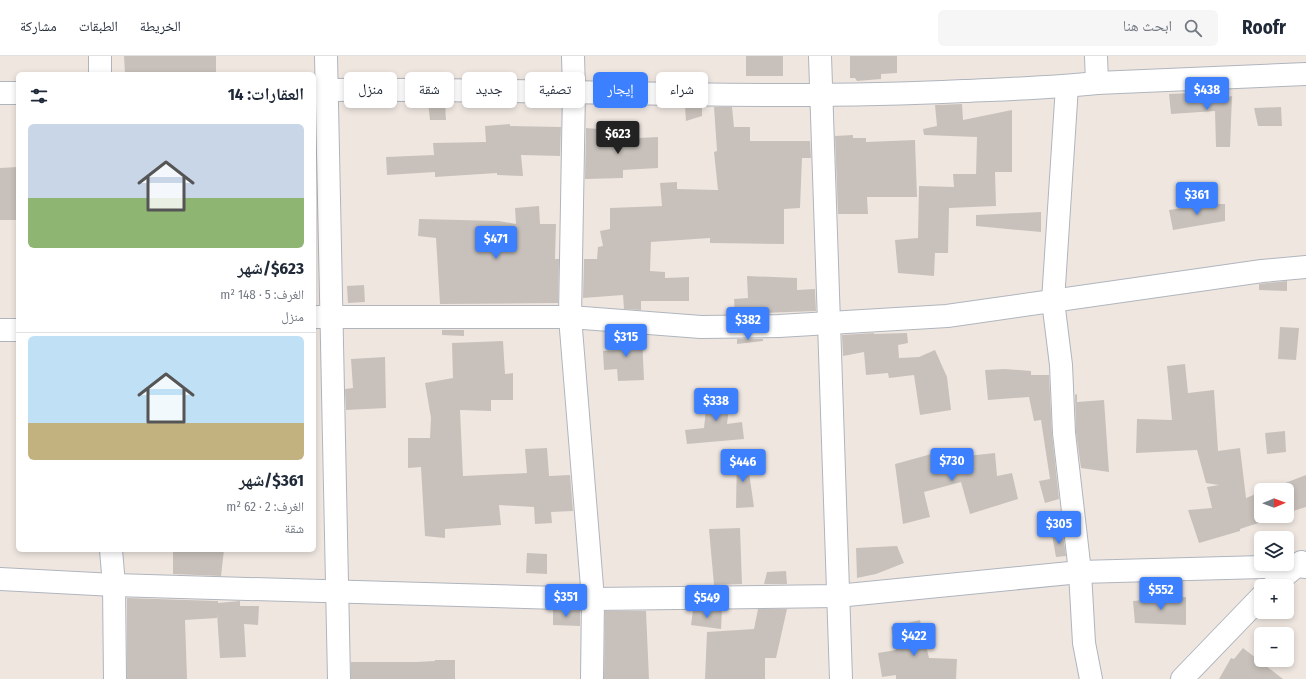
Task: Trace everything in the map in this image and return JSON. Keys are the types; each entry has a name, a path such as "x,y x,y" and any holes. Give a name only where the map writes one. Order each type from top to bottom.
{"street":[{"path":"100,56 100,72"},
{"path":"326,56 320,90 323,316 337,592 339,679"},
{"path":"573,56 573,72"},
{"path":"820,56 837,596 841,679"},
{"path":"1096,56 1097,83"},
{"path":"585,91 821,96 1306,74"},
{"path":"1067,86 1053,301 1061,365 1067,461 1080,572 1084,643 1091,679"},
{"path":"320,90 525,91"},
{"path":"0,93 16,93"},
{"path":"574,108 570,317 592,599 592,679"},
{"path":"323,316 570,317 701,327 829,323 947,316 1262,271 1306,267"},
{"path":"0,330 16,330"},
{"path":"111,552 114,585 115,679"},
{"path":"0,579 114,585 592,599 837,596 1080,572 1303,563"},
{"path":"1282,579 1303,563"},
{"path":"1182,679 1254,604"}],"building":[{"path":"124,56 216,56 216,72 125,72"},
{"path":"746,56 783,56 783,76 746,76"},
{"path":"850,56 897,56 897,73 881,74 881,79 857,81 855,78 850,78"},
{"path":"1219,92 1218,99 1232,96 1230,147 1216,147 1215,111 1171,114 1169,94"},
{"path":"962,104 963,120 1012,110 1012,172 995,172 996,206 949,208 948,253 935,253 934,276 898,273 895,240 918,238 919,186 954,187 953,174 976,174 977,137 924,135 923,129 937,126 935,105"},
{"path":"714,107 732,107 734,127 750,127 750,141 810,141 811,158 802,158 800,208 784,209 784,244 710,243 710,238 651,242 650,271 665,272 665,278 689,277 689,301 641,301 641,310 624,309 623,295 583,298 584,259 597,259 598,247 603,246 600,231 610,229 610,208 662,206 660,183 677,182 677,189 718,190 714,152 717,151"},
{"path":"1281,107 1282,126 1258,126 1254,108"},
{"path":"429,108 445,108 446,120 430,120"},
{"path":"685,108 702,108 702,116 686,121"},
{"path":"510,124 510,126 561,127 560,156 521,155 523,176 497,175 497,173 435,177 435,172 387,175 386,157 434,155 433,143 486,142 485,126"},
{"path":"586,128 599,129 600,140 658,137 658,168 623,170 623,178 585,179"},
{"path":"853,135 853,138 866,138 866,142 915,140 917,197 867,197 868,214 838,214 835,136"},
{"path":"16,167 16,220 0,220 0,168"},
{"path":"1209,204 1225,204 1225,221 1173,230 1169,210"},
{"path":"539,206 540,224 556,224 555,259 559,259 558,303 440,304 436,238 418,236 419,219 499,221 516,224 515,208"},
{"path":"1041,212 1041,232 976,226 976,215"},
{"path":"747,276 797,278 797,290 815,289 816,311 735,314 734,299 748,298"},
{"path":"1287,281 1287,291 1259,290 1259,284"},
{"path":"364,285 365,302 348,303 347,286"},
{"path":"1280,327 1299,328 1296,360 1278,359"},
{"path":"442,330 464,330 464,336 442,335"},
{"path":"616,333 642,335 644,380 618,381 617,369 604,370 603,351 617,350"},
{"path":"907,333 908,343 898,345 899,358 919,357 935,350 947,377 951,410 920,415 914,375 889,378 888,373 866,375 864,352 843,356 842,335"},
{"path":"737,339 763,339 763,341 737,344"},
{"path":"503,341 505,374 513,373 513,400 491,400 491,411 460,410 463,476 527,473 525,449 547,448 549,476 570,475 573,511 551,512 552,523 535,524 534,507 499,505 501,525 445,529 445,538 425,536 421,467 408,468 408,438 430,438 431,418 425,383 453,378 452,343"},
{"path":"385,357 386,408 346,410 345,389 353,388 351,359"},
{"path":"1185,364 1188,393 1214,390 1218,451 1240,448 1246,498 1254,495 1254,523 1258,523 1240,529 1240,531 1199,543 1188,510 1212,508 1207,487 1219,485 1206,483 1197,450 1136,453 1137,419 1172,420 1167,366"},
{"path":"1005,369 1031,371 1031,375 1049,375 1052,434 1059,499 1045,503 1039,481 1050,479 1041,420 1034,421 1029,397 988,400 985,370"},
{"path":"708,390 731,392 727,424 742,422 744,439 687,444 685,430 704,428"},
{"path":"1077,394 1077,402 1104,400 1109,472 1081,468 1076,432 1075,395"},
{"path":"1285,431 1286,452 1267,454 1265,433"},
{"path":"946,450 948,458 995,453 997,476 1012,473 1018,499 970,514 961,482 924,492 930,517 903,524 895,464"},
{"path":"746,452 754,507 736,508 737,453"},
{"path":"1306,475 1306,507 1294,511 1294,483 1285,483"},
{"path":"740,528 742,584 714,585 709,529"},
{"path":"1063,534 1066,556 1056,557 1052,535"},
{"path":"897,546 904,563 876,574 857,578 856,548"},
{"path":"173,552 224,552 221,576 173,574"},
{"path":"527,553 547,554 547,574 526,573"},
{"path":"786,571 787,584 764,584 767,572"},
{"path":"1186,597 1186,625 1135,623 1133,601"},
{"path":"127,598 218,601 218,603 240,601 240,606 259,606 258,625 244,624 246,657 220,658 217,613 217,618 185,620 187,679 127,679"},
{"path":"758,609 787,609 776,658 765,658 765,679 705,679 707,632 754,629"},
{"path":"553,610 580,611 580,626 553,625"},
{"path":"693,610 722,610 721,629 691,625"},
{"path":"605,611 646,611 649,679 604,679"},
{"path":"920,620 929,658 957,659 956,679 896,679 896,675 882,677 878,653 896,650 891,627"},
{"path":"1243,648 1254,657 1254,667 1268,667 1283,679 1219,679 1231,658 1234,659"},
{"path":"455,660 455,679 351,679 351,662 416,662"}]}
